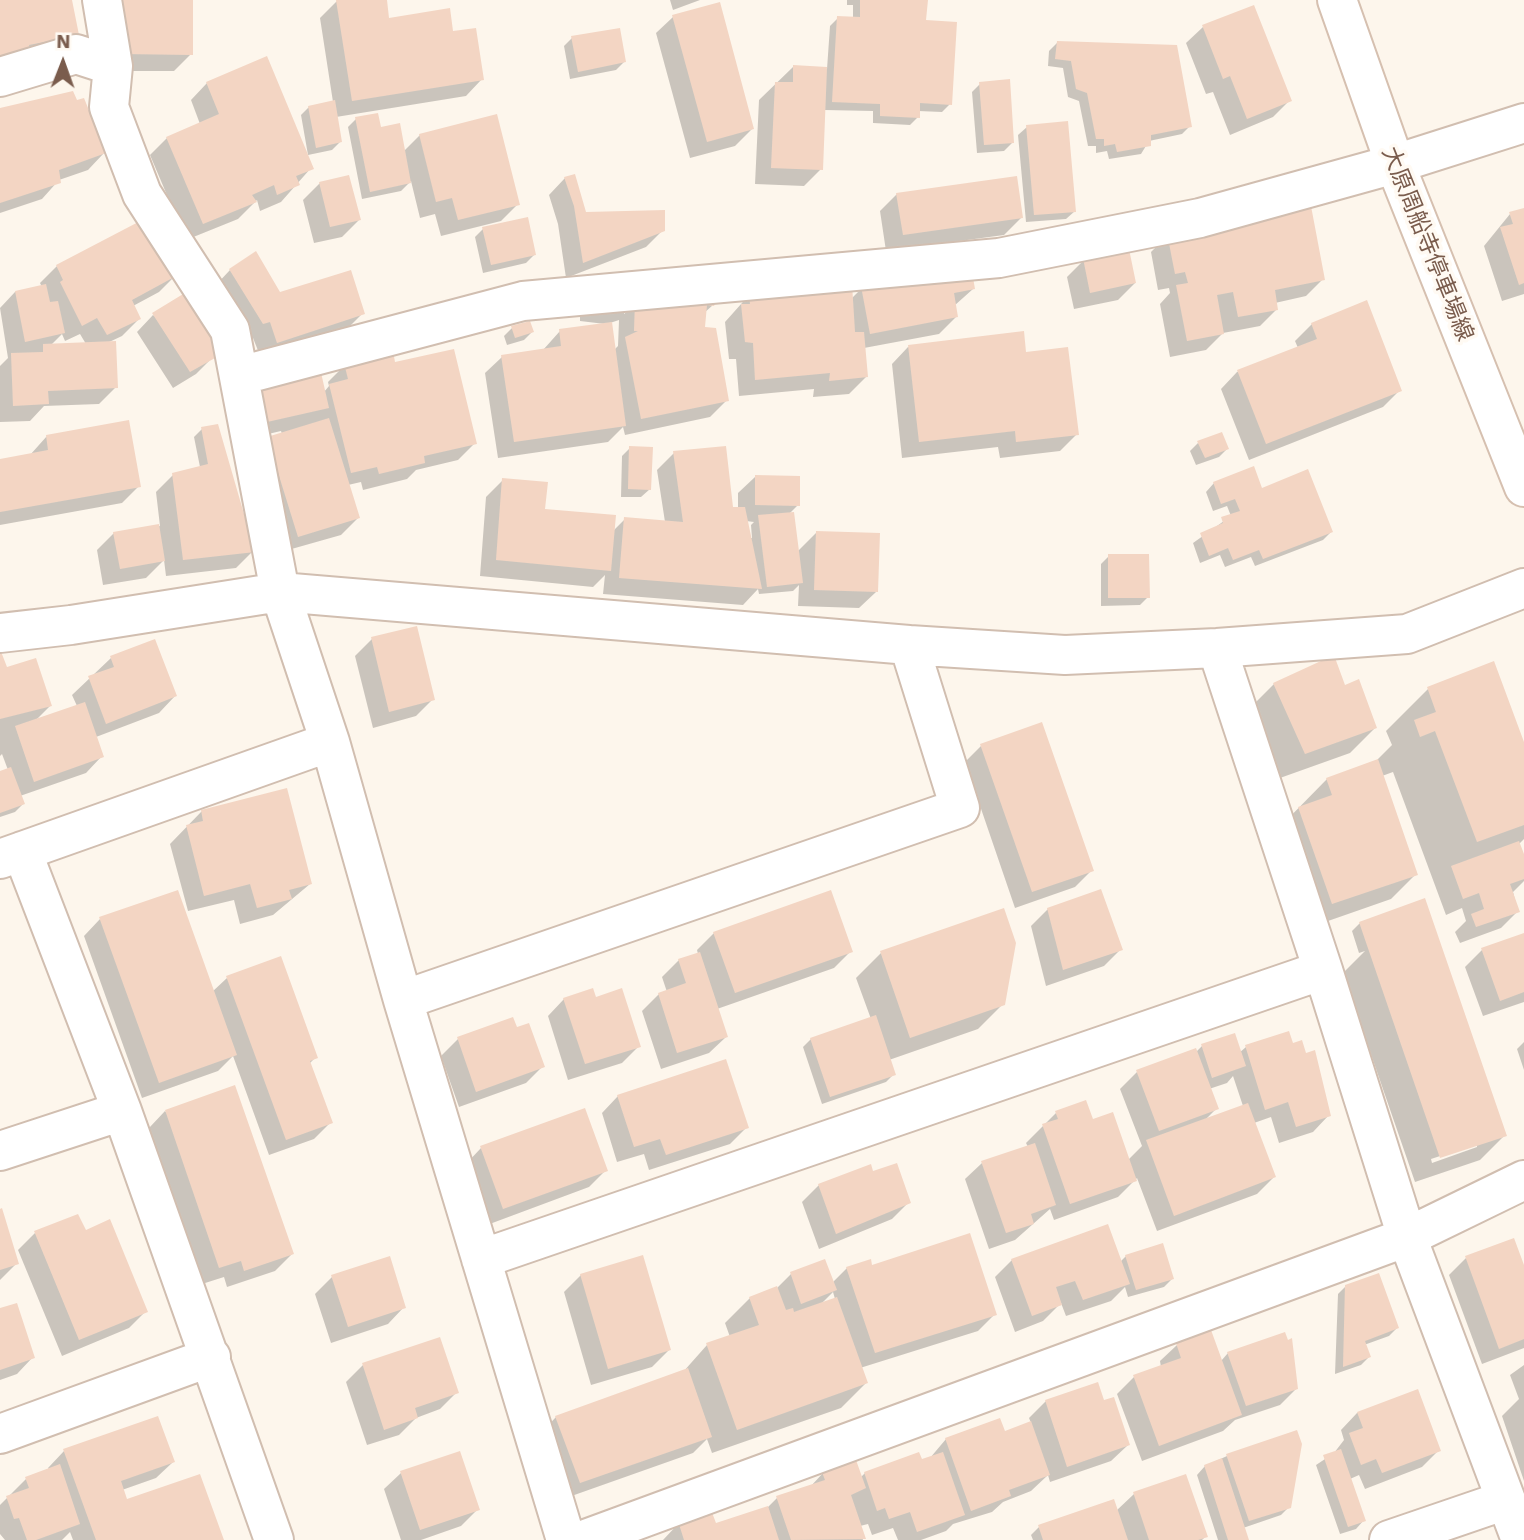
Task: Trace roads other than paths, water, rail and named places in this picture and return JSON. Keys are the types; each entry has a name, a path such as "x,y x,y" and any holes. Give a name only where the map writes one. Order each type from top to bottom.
{"street":[{"path":"103,0 113,66 109,107 142,194 230,330 280,592 330,742 403,1000 566,1540"},
{"name":"大原周船寺停車場線","path":"1337,0 1395,164 1524,487"},
{"path":"0,77 76,54 113,66"},
{"path":"239,376 523,301 999,258 1200,218 1395,164 1524,123"},
{"path":"0,634 280,592 909,645 1065,655 1217,648 1408,634 1524,589"},
{"path":"403,1000 960,808 909,645"},
{"path":"1217,648 1407,1237 1521,1540"},
{"path":"274,1540 211,1357 121,1111 11,855 330,742"},
{"path":"481,1259 1323,970"},
{"path":"0,1151 121,1111"},
{"path":"583,1540 1407,1237 1524,1180"},
{"path":"0,1434 211,1357"},
{"path":"1389,1540 1506,1500"}]}
